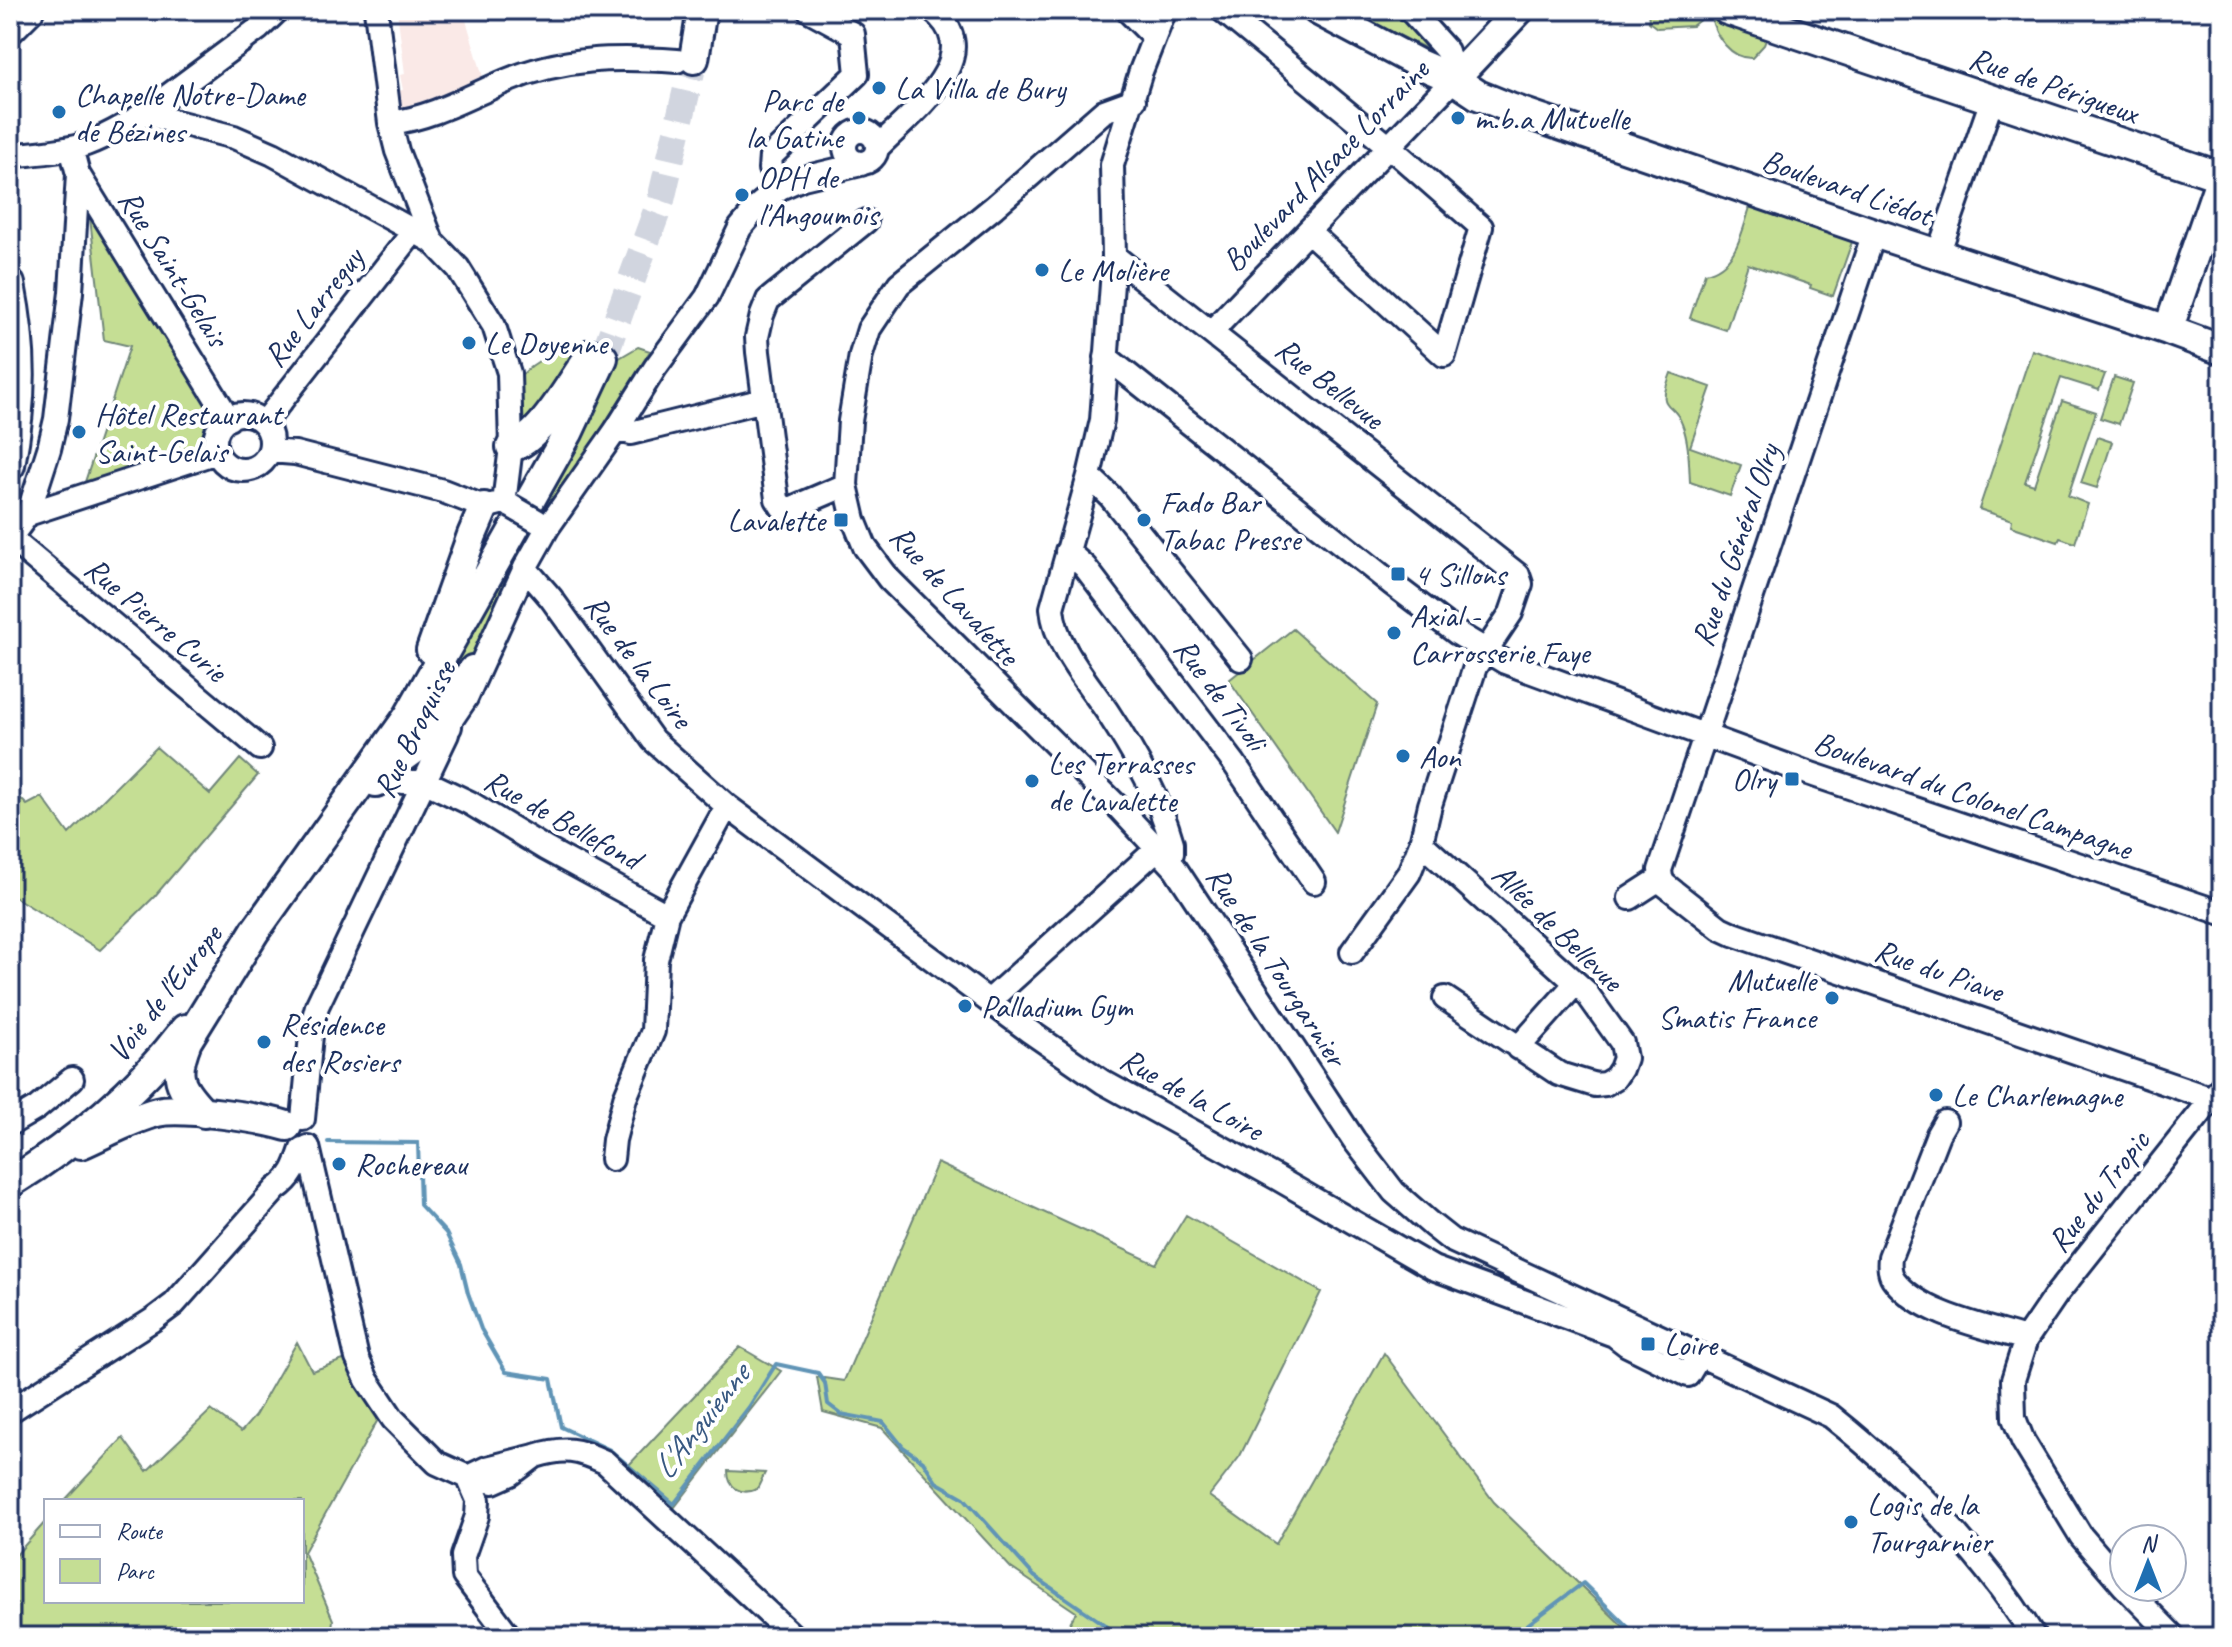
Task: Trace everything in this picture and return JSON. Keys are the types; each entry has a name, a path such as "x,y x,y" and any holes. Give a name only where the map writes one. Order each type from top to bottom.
{"main road":[{"path":"685,60 702,10"},
{"name":"Boulevard Liédot","path":"1317,10 1454,79 1478,95 1510,108 2222,350"},
{"name":"Boulevard Alsace Lorraine","path":"1454,79 1519,10"},
{"name":"Rue de Périgueux","path":"1727,10 2222,176"},
{"path":"2168,330 2222,176"},
{"path":"10,284 20,413 10,465"},
{"path":"204,1113 181,1086 179,1061 187,1041 255,931 408,717 568,433 597,356 537,433 511,447"},
{"path":"281,894 418,679 500,506"},
{"path":"281,894 384,772 447,726"},
{"path":"10,1171 29,1160 117,1092 161,1046 255,931"},
{"name":"Voie de l'Europe","path":"10,1183 44,1162 130,1090 182,1033 255,931"},
{"path":"44,1162 129,1122 159,1112 181,1110 204,1113 298,1137"}],"street":[{"path":"10,156 84,145 146,114 258,29 278,10"},
{"path":"376,10 390,123 423,236"},
{"path":"780,188 770,169 771,156 857,74 853,34 809,10"},
{"path":"530,574 542,529 616,430 655,368 707,297 740,228 760,204 780,188 820,174 853,157 845,143 852,134 858,131 873,139 911,114 938,86 949,66 952,50 948,28 932,10"},
{"path":"1127,10 1154,37"},
{"name":"Rue de la Tourgarnier","path":"1162,854 1172,853 1172,843 1150,783 1055,626 1053,598 1102,420 1114,256 1112,165 1141,71 1165,10"},
{"path":"1222,10 1481,227 1444,355 1308,231"},
{"path":"1410,10 1447,51 1454,79"},
{"path":"390,123 410,121 455,105 507,80 559,64 618,57 685,60"},
{"path":"1104,111 1141,71"},
{"name":"Boulevard Alsace Lorraine","path":"1212,331 1454,79"},
{"name":"Rue de Lavalette","path":"1134,100 1104,111 994,207 899,284 883,305 869,329 861,355 850,421 846,485 854,520 865,547 878,567 1162,854"},
{"path":"1938,254 1992,100"},
{"path":"146,114 234,137 351,195 423,236 470,285 500,338 509,373 511,447 500,506"},
{"name":"Rue Saint-Gelais","path":"71,148 78,174 229,419"},
{"path":"10,538 28,514 49,449 62,386 78,174"},
{"path":"846,485 792,508 782,507 777,499 757,337 768,300 866,221"},
{"name":"Rue du Général Olry","path":"1661,878 1660,870 1704,736 1874,233"},
{"name":"Rue Larreguy","path":"264,423 423,236"},
{"name":"Rue Bellevue","path":"1114,256 1505,562 1518,575 1521,584 1511,613"},
{"name":"Boulevard du Colonel Campagne","path":"1106,357 1457,633 1505,662 1704,736 2222,913"},
{"path":"616,430 631,433 764,400"},
{"path":"247,415 264,423 271,436 270,451 258,466 240,470 224,462 217,452 216,438 229,419 247,415"},
{"path":"270,451 295,453 500,506 542,529"},
{"path":"28,514 217,452"},
{"path":"1089,476 1110,496 1241,659"},
{"name":"Rue Pierre Curie","path":"10,538 260,748"},
{"name":"Rue de Tivoli","path":"1067,551 1085,567 1234,763 1314,882"},
{"name":"Rue Broquisse","path":"298,1137 317,1006 397,836 426,782 447,734 447,726 466,698 511,600 530,574"},
{"name":"Rue de la Loire","path":"530,574 551,598 653,740 727,806 1103,1082 1433,1268 1614,1335 1627,1345 1686,1361"},
{"path":"1352,952 1409,873 1475,667 1511,613"},
{"path":"1511,613 1514,652 1551,680"},
{"name":"Rue Broquisse","path":"397,836 403,782 410,753 433,713 488,649"},
{"path":"403,782 426,782"},
{"name":"Rue de Bellefond","path":"426,782 470,803 546,849 667,915"},
{"path":"612,1159 625,1098 653,1031 656,960 667,915 727,806"},
{"name":"Allée de Bellevue","path":"1421,843 1576,983 1622,1043 1625,1058 1615,1078 1605,1084 1595,1085 1559,1074 1445,998"},
{"path":"989,1001 1162,854"},
{"name":"Rue de la Tourgarnier","path":"1162,854 1192,892 1354,1140 1394,1192 1451,1240 1686,1361 1809,1404 1831,1416 1881,1456 1930,1504 1986,1568 2034,1637"},
{"path":"1630,898 1661,878"},
{"name":"Rue du Piave","path":"1661,878 1664,884 1720,928 1733,934 2217,1092"},
{"path":"1518,1048 1576,983"},
{"path":"10,1124 37,1108 72,1079"},
{"name":"Rue du Tropic","path":"2108,1567 2081,1536 2023,1441 2014,1418 2013,1380 2026,1339 2056,1295 2217,1092"},
{"path":"1945,1122 1890,1257 1889,1270 1894,1281 1917,1299 1947,1315 2026,1339"},
{"path":"10,1411 174,1304 282,1185 298,1137"},
{"path":"298,1137 320,1196 357,1358 367,1380 393,1419 437,1463 488,1482 500,1479 535,1456 557,1449 582,1452 605,1462 794,1637"},
{"path":"282,1185 295,1181 320,1196"},
{"path":"468,1477 478,1500 477,1516 463,1556 464,1576 510,1637"},
{"name":"Rue du Tropic","path":"2141,1603 2174,1637"}],"shaded area":[{"path":"397,10 463,10 486,87 407,118 396,109 395,91 403,90 400,75 405,74"}],"green space":[{"path":"1348,10 1397,10 1414,24 1437,54"},
{"path":"1648,10 1690,10 1706,15 1692,26 1657,28 1649,22"},
{"path":"1711,17 1767,37 1764,45 1752,58 1737,55 1720,39"},
{"path":"88,201 218,415 208,429 207,445 84,485 130,346 104,340"},
{"path":"1751,204 1853,239 1833,296 1810,288 1811,285 1748,264 1726,330 1690,318 1705,273 1716,269 1731,256"},
{"path":"575,347 579,350 561,370 525,429 519,428 523,406 516,385 520,378 541,360"},
{"path":"638,347 650,351 553,506 545,510 540,506 616,360"},
{"path":"2032,350 2105,374 2099,390 2061,378 2025,482 2034,485 2062,401 2096,412 2068,496 2088,504 2075,543 2060,538 2058,542 2011,526 2012,520 1979,509"},
{"path":"1671,373 1711,387 1690,447 1741,465 1730,496 1690,482 1684,431 1678,416 1665,400"},
{"path":"2114,377 2133,383 2119,424 2100,418"},
{"path":"2097,437 2112,442 2097,488 2081,483"},
{"path":"526,536 528,546 489,630 463,671 428,702"},
{"path":"1293,629 1377,704 1335,832 1229,680"},
{"path":"156,747 210,794 240,759 258,775 154,897 100,950 10,894 10,801 19,797 27,805 42,797 69,834"},
{"path":"937,1163 1156,1264 1186,1215 1321,1292 1240,1456 1209,1496 1276,1544 1384,1353 1494,1502 1634,1637 1062,1637 1076,1612 1011,1568 882,1428 823,1412 817,1377 844,1381"},
{"path":"297,1342 312,1371 349,1358 380,1416 304,1552 304,1499 66,1499 123,1438 147,1471 211,1410 241,1432 255,1416"},
{"path":"740,1347 781,1371 674,1508 627,1467"},
{"path":"728,1471 765,1473 757,1489 746,1492 733,1486"},
{"path":"44,1523 44,1603 304,1603 304,1552 333,1620 331,1637 10,1637 10,1562"}],"waterway":[{"name":"L'Anguienne","path":"328,1142 418,1143 420,1205 446,1233 461,1264 481,1329 506,1372 551,1379 561,1427 610,1450 674,1504 749,1407 776,1364 818,1373 825,1383 828,1404 841,1414 883,1422 903,1447 923,1461 936,1482 964,1498 1034,1576 1122,1637"},
{"name":"L'Anguienne","path":"1511,1637 1583,1583 1638,1637"}],"tunnel":[{"path":"603,358 661,200 694,59"}],"place":[{"name":"La Villa de Bury","path":"879,88"},
{"name":"Chapelle Notre-Dame de Bézines","path":"59,112"},
{"name":"Parc de la Gatine","path":"859,118"},
{"name":"m.b.a Mutuelle","path":"1458,118"},
{"name":"OPH de l'Angoumois","path":"742,195"},
{"name":"Le Molière","path":"1042,270"},
{"name":"Le Doyenne","path":"469,343"},
{"name":"Hôtel Restaurant Saint-Gelais","path":"79,432"},
{"name":"Lavalette","path":"841,520"},
{"name":"Fado Bar Tabac Presse","path":"1144,520"},
{"name":"4 Sillons","path":"1398,574"},
{"name":"Axial - Carrosserie Faye","path":"1394,633"},
{"name":"Aon","path":"1403,756"},
{"name":"Olry","path":"1792,779"},
{"name":"Les Terrasses de Lavalette","path":"1032,781"},
{"name":"Mutuelle Smatis France","path":"1832,998"},
{"name":"Palladium Gym","path":"965,1006"},
{"name":"Résidence des Rosiers","path":"264,1042"},
{"name":"Le Charlemagne","path":"1936,1095"},
{"name":"Rochereau","path":"339,1164"},
{"name":"Loire","path":"1648,1344"},
{"name":"Logis de la Tourgarnier","path":"1851,1522"}]}
